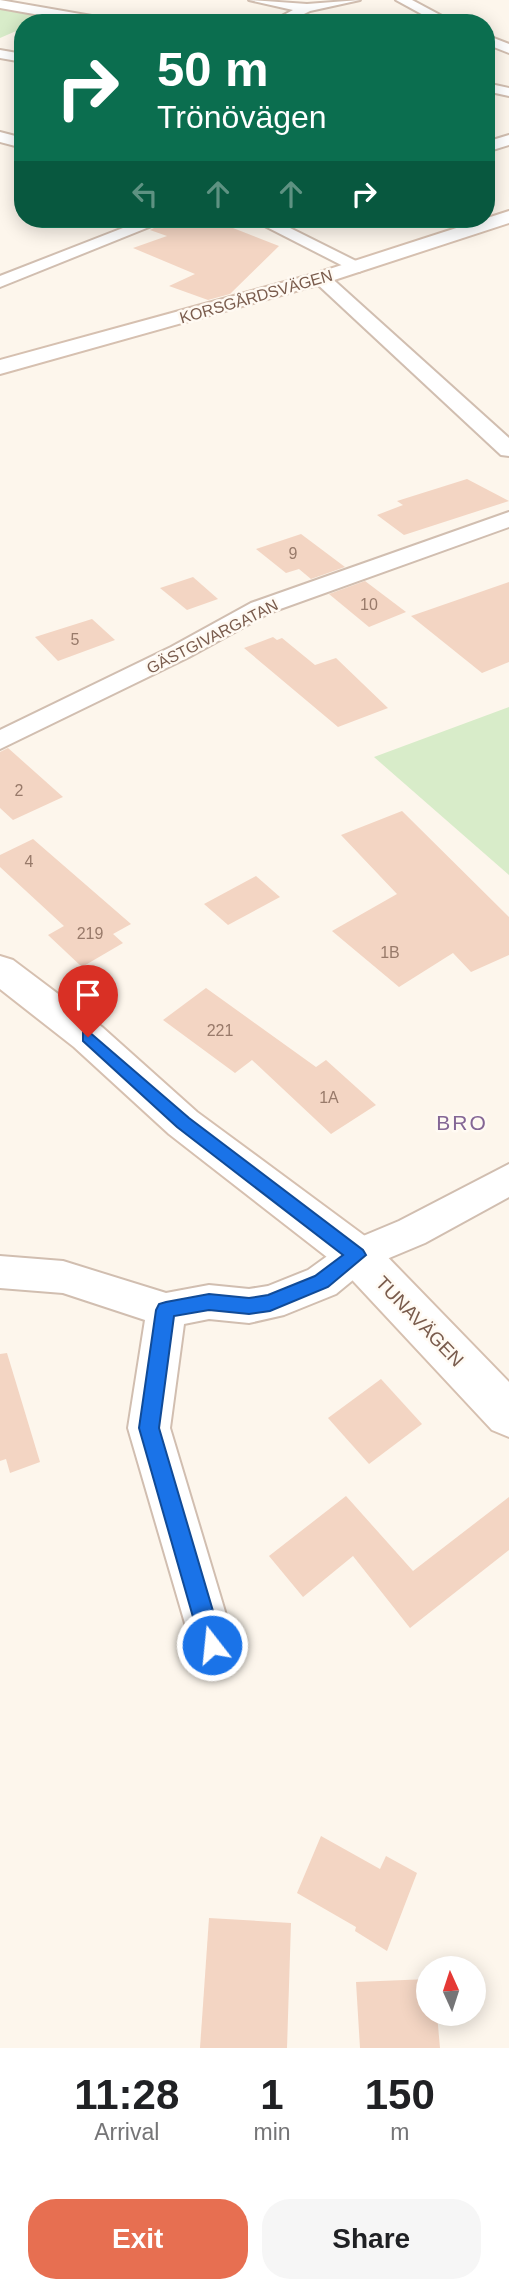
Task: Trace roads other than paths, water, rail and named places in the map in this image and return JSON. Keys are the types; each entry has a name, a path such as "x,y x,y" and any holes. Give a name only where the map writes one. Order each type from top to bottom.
{"street":[{"path":"255,0 307,8"},
{"path":"294,14 307,8 354,0"},
{"path":"402,0 431,14"},
{"path":"0,4 57,14"},
{"path":"0,282 138,228"},
{"path":"278,228 359,267"},
{"name":"KORSGÅRDSVÄGEN","path":"0,367 359,267 476,228"},
{"path":"321,278 509,450"},
{"name":"GÄSTGIVARGATAN","path":"0,741 157,664 260,608 509,519"},
{"name":"TUNAVÄGEN","path":"0,969 88,1037 183,1122 357,1255 509,1415"},
{"path":"0,1272 26,1272 63,1278 166,1310 209,1302 249,1306 270,1303 322,1282 357,1255 412,1232 509,1180"},
{"path":"166,1310 149,1428 212,1645"}],"district":[{"name":"BRO","path":"462,1123"}]}
